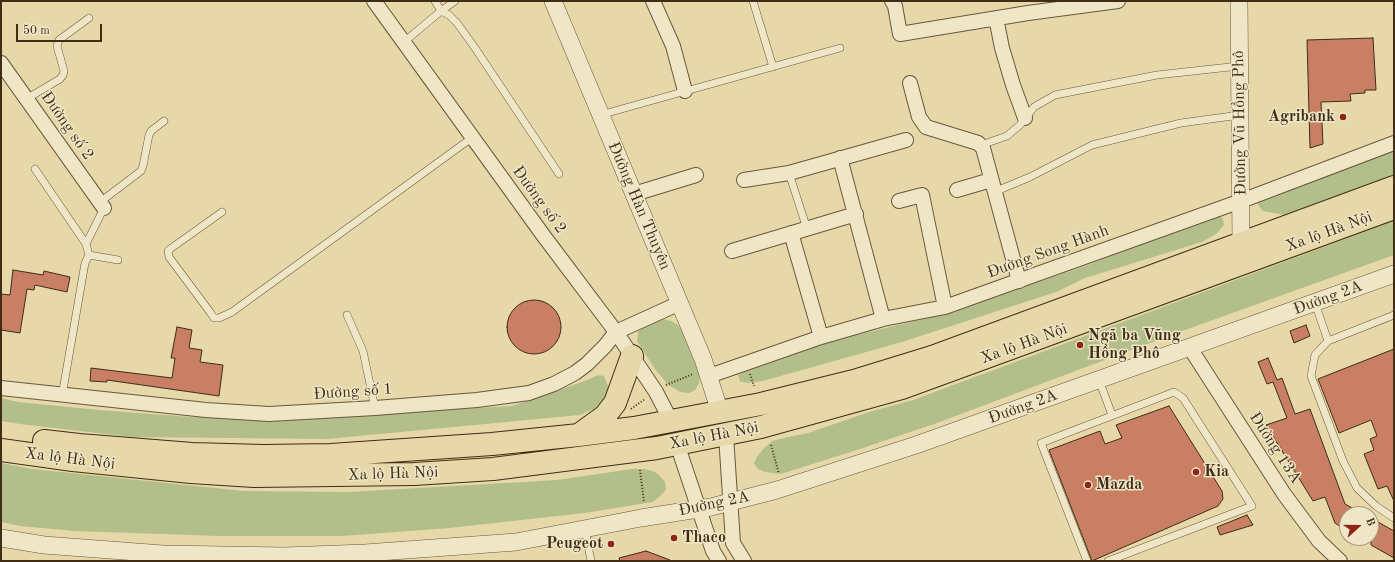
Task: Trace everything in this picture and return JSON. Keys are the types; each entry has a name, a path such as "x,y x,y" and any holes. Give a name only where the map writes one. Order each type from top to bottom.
{"highway":[{"name":"Xa lộ Hà Nội","path":"1,435 79,446 192,454 262,456 331,455 476,445 634,428 761,404 854,381 932,357 1394,187"},
{"name":"Xa lộ Hà Nội","path":"1,450 73,460 191,472 254,476 330,476 414,474 493,469 622,453 677,444 726,435 791,420 902,388 1394,208"},
{"path":"579,435 605,416 615,403 632,356"},
{"path":"720,412 726,435"},
{"path":"671,421 677,444"}],"street":[{"name":"Đường số 2","path":"374,1 543,235 616,332 656,392 671,421"},
{"name":"Đường Hàn Thuyên","path":"553,1 680,303 703,375 720,412"},
{"path":"653,1 673,46 685,91"},
{"path":"892,1 895,6 900,34 996,18 1027,7 1118,1"},
{"name":"Đường Vũ Hồng Phô","path":"1239,1 1241,244"},
{"path":"996,18 1002,48 1025,118"},
{"name":"Đường số 2","path":"1,63 102,205"},
{"path":"910,83 919,118 926,127 981,145 984,151 1019,281"},
{"path":"744,180 789,173 906,140"},
{"name":"Đường Song Hành","path":"703,375 821,337 883,320 945,307 1241,201 1394,143"},
{"path":"840,158 883,320"},
{"path":"634,194 696,175"},
{"path":"957,190 993,186"},
{"path":"899,201 922,195 945,307"},
{"path":"732,251 856,214"},
{"path":"791,233 821,337"},
{"name":"Đường 2A","path":"1,538 44,545 162,558 285,556 366,557 504,543 699,509 730,503 783,488 916,445 1394,274"},
{"name":"Đường số 1","path":"1,388 62,396 206,410 269,414 477,400 529,393 554,384 576,373 597,355 616,332 680,303"},
{"name":"Đường 13A","path":"1190,348 1284,494 1319,541 1340,561"},
{"path":"726,435 733,543 744,561"},
{"path":"677,444 713,551 719,561"}],"lane":[{"path":"435,1 441,11 449,15 457,23 560,174"},
{"path":"404,42 455,1"},
{"path":"753,1 773,67"},
{"path":"26,99 60,79 64,71 57,46 59,40 89,18"},
{"path":"600,115 840,48"},
{"path":"981,145 1007,136 1020,125 1034,108 1055,95 1157,75 1239,66"},
{"path":"993,186 1030,177 1092,145 1181,123 1240,115"},
{"path":"86,244 102,205 141,171 149,135 151,131 164,121"},
{"path":"222,212 168,251 169,257 214,318 219,318 232,312 472,137"},
{"path":"35,169 86,244 89,256 85,263 62,396"},
{"path":"789,173 807,228"},
{"path":"89,256 118,260"},
{"path":"1315,302 1328,341"},
{"path":"347,315 363,351 375,408"},
{"path":"1394,315 1328,341 1315,355 1311,376 1343,461 1357,488 1376,506 1394,518"},
{"path":"1099,380 1112,415"},
{"path":"1087,561 1042,443 1174,392 1183,398 1252,506 1108,561"},
{"path":"585,529 591,561"}],"path":[{"path":"748,369 754,386"},
{"path":"665,386 703,375"},
{"path":"632,409 645,398"},
{"path":"771,445 779,474"},
{"path":"640,470 644,502"}],"green space":[{"path":"1394,146 1394,175 1285,215 1263,211 1258,205 1259,197"},
{"path":"1219,215 1223,219 1224,225 1216,234 1202,242 1085,278 1056,292 902,342 763,381 746,383 740,381 738,375 745,371 831,341 948,313 1088,265 1147,240"},
{"path":"1394,221 1394,255 1174,334 937,423 860,449 781,474 765,472 758,469 754,463 763,449 772,441 808,433 869,412 913,400"},
{"path":"663,319 677,324 681,329 700,375 699,383 695,390 689,393 680,392 668,385 655,369 637,341 638,332 643,325 652,320"},
{"path":"598,375 604,376 608,386 608,397 598,407 580,415 327,439 131,437 1,421 1,398 18,402 99,410 191,417 275,419 512,406 585,381"},
{"path":"1,463 32,469 244,491 349,492 557,480 632,469 645,469 655,472 660,476 665,482 666,490 653,502 585,513 450,528 342,536 219,536 74,531 20,526 1,522"}],"building":[{"path":"1373,38 1376,90 1365,90 1365,93 1350,94 1351,101 1321,102 1323,144 1310,148 1307,40"},
{"path":"13,270 43,275 44,271 70,277 67,292 35,285 34,290 27,289 20,333 1,330 1,294 10,295"},
{"path":"529,300 539,300 549,304 557,312 561,322 561,332 557,342 549,350 539,354 529,354 519,350 511,342 507,332 507,322 511,312 519,304"},
{"path":"1306,325 1310,336 1294,343 1290,331"},
{"path":"177,327 192,330 189,348 202,350 200,362 223,365 219,396 107,380 107,382 90,381 91,368 172,378 175,358 171,358"},
{"path":"1394,349 1394,501 1387,486 1378,489 1364,454 1374,450 1370,439 1377,436 1371,420 1339,433 1318,379"},
{"path":"1268,358 1277,380 1282,378 1295,414 1310,409 1345,504 1349,506 1339,506 1339,526 1335,523 1325,497 1313,501 1266,425 1287,418 1273,382 1267,384 1258,362"},
{"path":"1169,406 1222,491 1223,499 1218,506 1092,561 1049,450 1100,431 1105,444 1122,438 1116,425"},
{"path":"1247,515 1253,525 1220,535 1217,527"},
{"path":"1379,523 1394,531 1394,558 1373,546 1379,546"},
{"path":"646,551 670,561 620,561 619,558"}],"place":[{"name":"Agribank","path":"1343,117"},
{"name":"Ngã ba Vũng Hồng Phô","path":"1080,345"},
{"name":"Kia","path":"1196,472"},
{"name":"Mazda","path":"1088,485"},
{"name":"Thaco","path":"674,538"},
{"name":"Peugeot","path":"611,544"}]}
